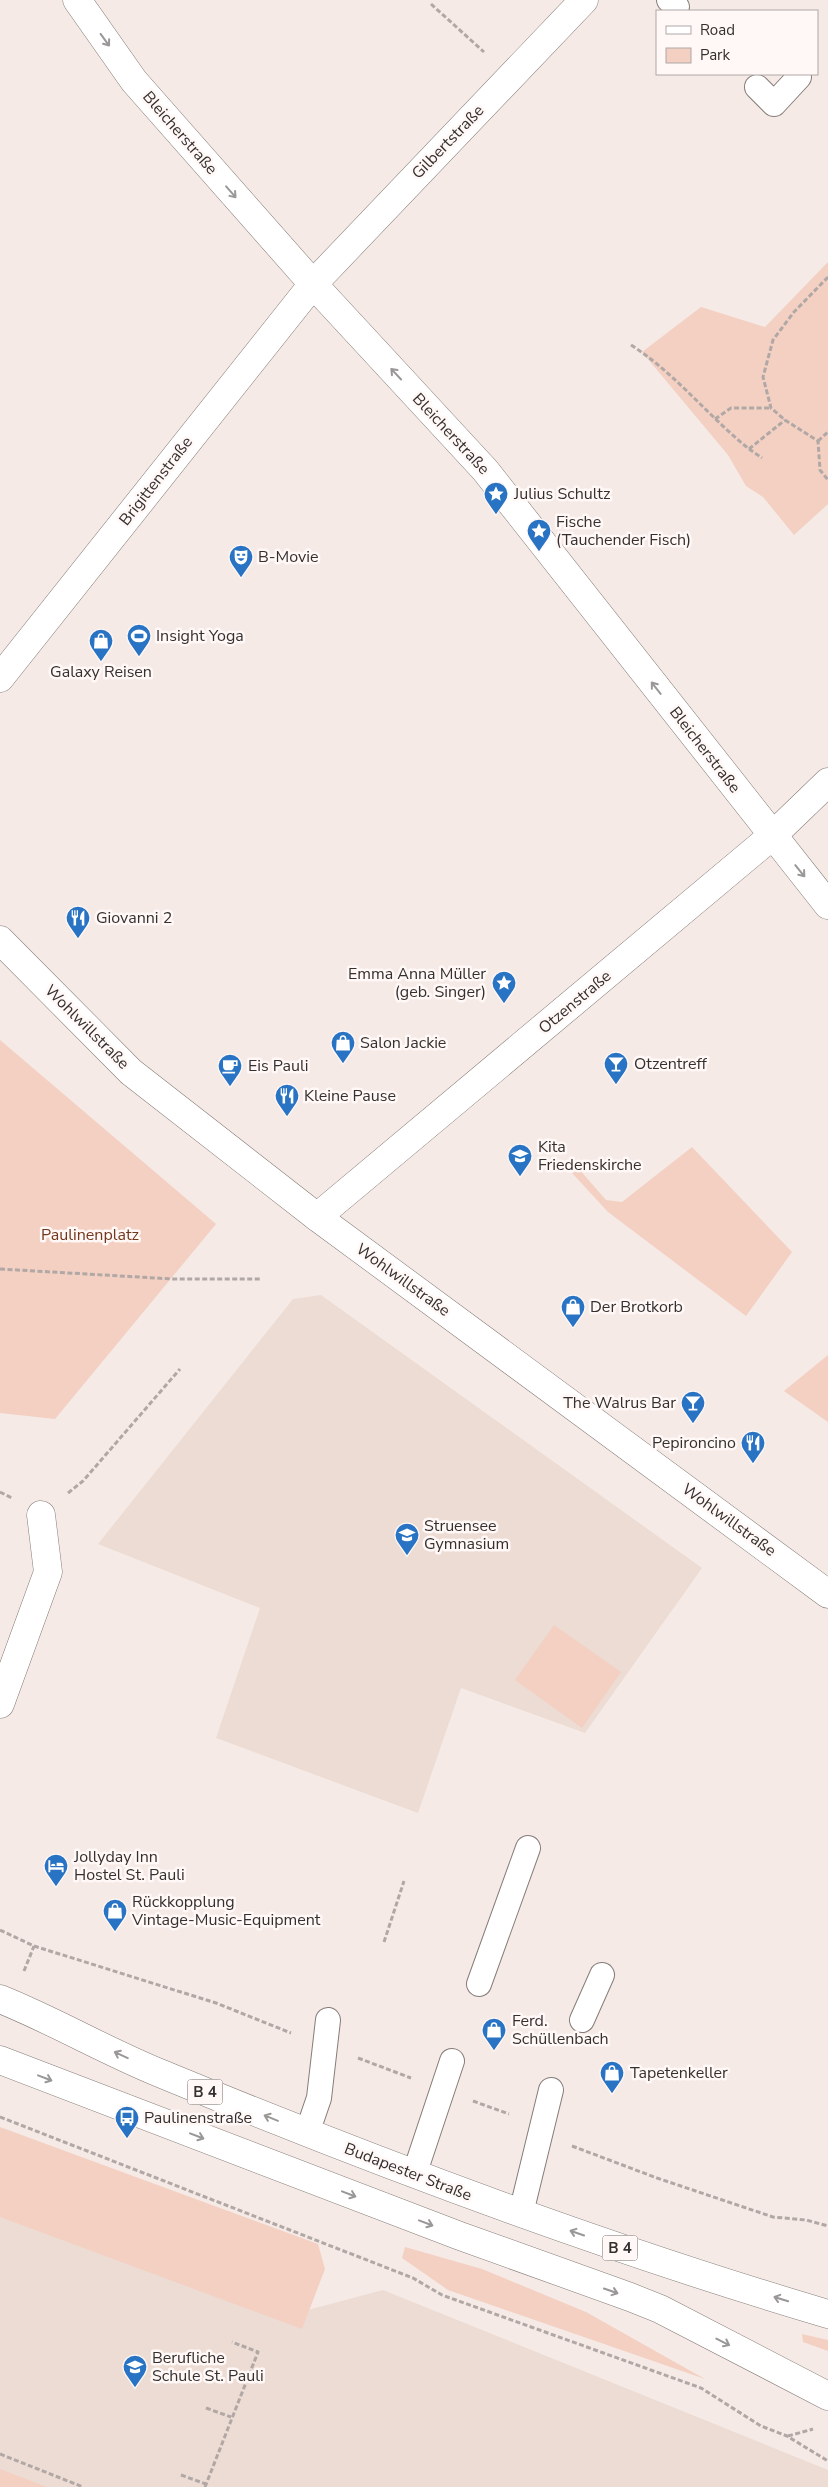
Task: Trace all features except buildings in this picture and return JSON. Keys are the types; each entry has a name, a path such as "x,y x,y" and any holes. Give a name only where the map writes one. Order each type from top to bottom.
{"street":[{"name":"Bleicherstraße","path":"77,0 134,81 313,284 485,470 828,905"},
{"name":"Gilbertstraße","path":"313,284 584,0"},
{"name":"Brigittenstraße","path":"0,678 313,284"},
{"name":"Otzenstraße","path":"317,1217 772,836 828,782"},
{"name":"Wohlwillstraße","path":"0,940 131,1072 317,1217 828,1594"},
{"path":"0,1704 48,1572 42,1515"},
{"name":"Budapester Straße","path":"0,1999 158,2073 414,2175 632,2252 828,2314"},
{"path":"0,2060 425,2222 637,2300 673,2316 820,2392"}],"lane":[{"path":"757,87 774,104 799,77"},
{"path":"479,1984 528,1848"},
{"path":"582,2020 602,1975"},
{"path":"307,2133 319,2098 328,2020"},
{"path":"414,2175 452,2061"},
{"path":"521,2213 551,2090"}],"path":[{"path":"431,4 460,30"},
{"path":"818,441 785,420 771,408 763,377 773,340 794,312 828,277"},
{"path":"631,345 678,383 715,419 762,458"},
{"path":"715,419 731,408 771,408"},
{"path":"749,449 785,420"},
{"path":"818,441 828,432"},
{"path":"818,441 820,470 828,480"},
{"path":"0,1270 173,1279 262,1279"},
{"path":"0,1492 42,1515 83,1481 180,1369"},
{"path":"384,1942 404,1881"},
{"path":"0,1930 34,1946 216,2003 325,2046 542,2126 576,2148 657,2178 773,2217 806,2220 828,2226"},
{"path":"21,1977 34,1946"},
{"path":"0,2117 414,2278 442,2295 701,2388 761,2426 787,2436 828,2460"},
{"path":"181,2475 206,2486 258,2352 232,2342"},
{"path":"206,2408 231,2418"},
{"path":"787,2436 820,2428"},
{"path":"0,2454 84,2487"}],"shaded area":[{"name":"Struensee Gymnasium","path":"321,1295 702,1568 585,1733 461,1688 418,1813 216,1738 260,1608 98,1544 293,1299"},
{"path":"0,2195 304,2311 383,2290 828,2470 828,2487 0,2487"}],"green space":[{"path":"828,262 828,504 794,535 763,497 746,486 728,455 642,352 701,307 765,327"},
{"name":"Paulinenplatz","path":"0,1040 216,1224 55,1419 0,1413"},
{"path":"692,1147 792,1252 746,1316 608,1212 572,1173 578,1168 606,1200 622,1202"},
{"path":"828,1355 828,1422 784,1391"},
{"path":"554,1625 621,1672 582,1728 515,1680"},
{"path":"0,2127 318,2244 325,2269 302,2329 0,2217"},
{"path":"405,2247 482,2269 586,2312 705,2379 448,2290 402,2258"},
{"path":"802,2334 828,2340 828,2351 803,2342"},
{"path":"0,2469 47,2487 0,2487"}],"place":[{"name":"Julius Schultz","path":"496,515"},
{"name":"Fische (Tauchender Fisch)","path":"539,552"},
{"name":"B-Movie","path":"241,578"},
{"name":"Insight Yoga","path":"139,657"},
{"name":"Galaxy Reisen","path":"101,662"},
{"name":"Giovanni 2","path":"78,939"},
{"name":"Emma Anna Müller (geb. Singer)","path":"504,1004"},
{"name":"Salon Jackie","path":"343,1064"},
{"name":"Otzentreff","path":"616,1085"},
{"name":"Eis Pauli","path":"230,1087"},
{"name":"Kleine Pause","path":"287,1117"},
{"name":"Kita Friedenskirche","path":"520,1177"},
{"name":"Der Brotkorb","path":"573,1328"},
{"name":"The Walrus Bar","path":"693,1424"},
{"name":"Pepironcino","path":"753,1464"},
{"name":"Struensee Gymnasium","path":"407,1556"},
{"name":"Jollyday Inn Hostel St. Pauli","path":"56,1887"},
{"name":"Rückkopplung Vintage-Music-Equipment","path":"115,1932"},
{"name":"Ferd. Schüllenbach","path":"494,2051"},
{"name":"Tapetenkeller","path":"612,2094"},
{"name":"Paulinenstraße","path":"127,2139"},
{"name":"Berufliche Schule St. Pauli","path":"135,2388"}]}
